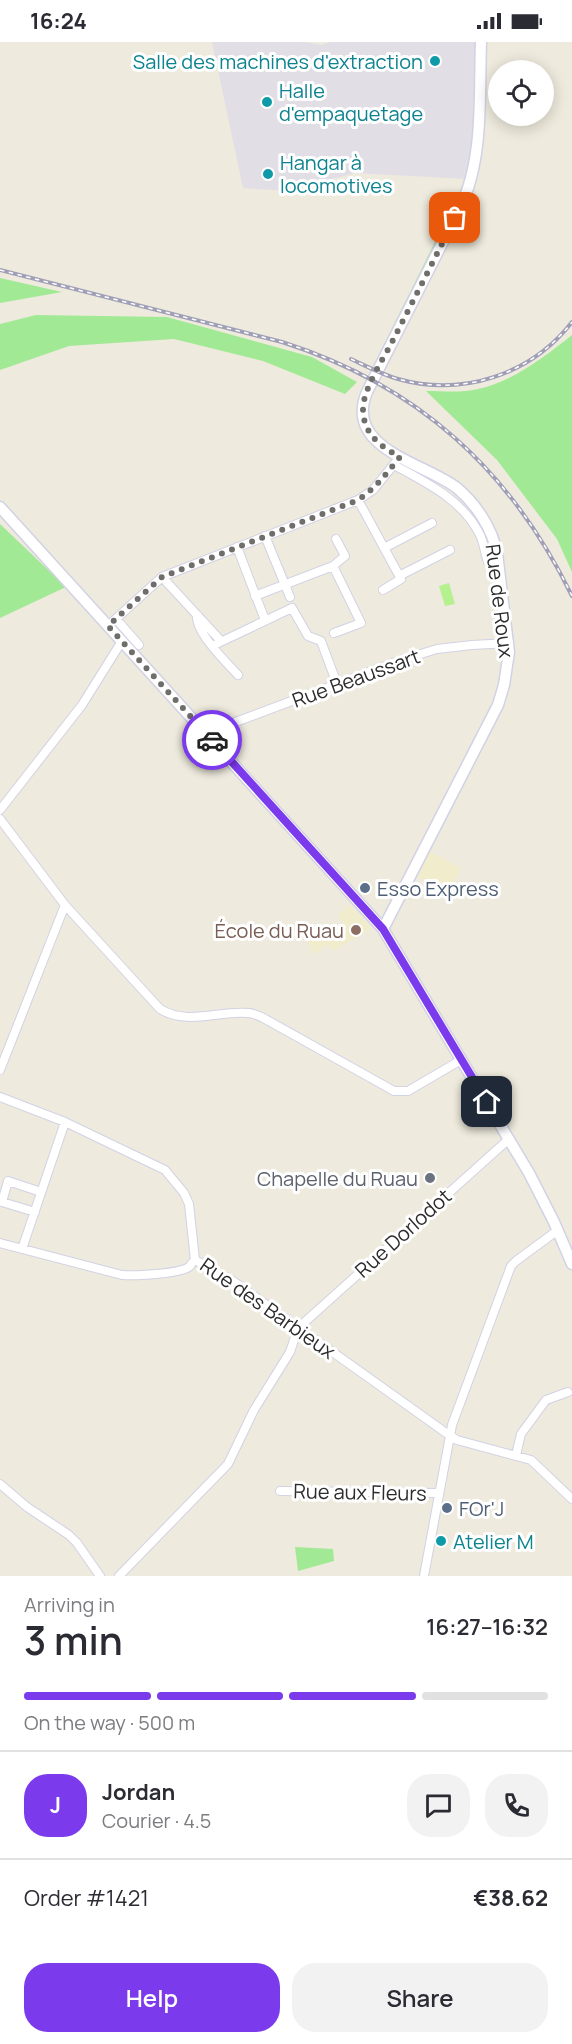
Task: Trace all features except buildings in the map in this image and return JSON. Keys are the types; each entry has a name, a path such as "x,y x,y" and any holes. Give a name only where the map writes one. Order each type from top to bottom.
{"main road":[{"name":"Rue de Roux","path":"383,929 498,705 509,663 509,643 497,553 486,523 470,501 454,486 397,461 380,445 371,435 364,418 363,402 470,185 476,156 481,42"},
{"path":"0,507 112,622 122,641 383,929 540,1192 572,1264"}],"street":[{"path":"139,645 112,622 162,577 358,500 373,490 397,461"},
{"name":"Rue de Roux","path":"397,461 440,490 463,510 480,535 488,562"},
{"path":"358,500 401,579 383,590"},
{"path":"384,548 432,523"},
{"path":"265,536 290,597"},
{"path":"255,596 333,566 345,556 336,539"},
{"path":"237,548 265,621"},
{"path":"399,576 450,550"},
{"path":"333,566 361,623 334,633"},
{"path":"162,577 221,641"},
{"path":"212,646 292,608 309,636 321,640 337,684"},
{"path":"197,615 197,622 212,646 238,675"},
{"path":"0,810 82,705 122,641"},
{"name":"Rue Beaussart","path":"212,740 233,723 401,660 437,650 509,643"},
{"path":"0,819 65,905 160,1009 170,1016 184,1018 250,1013 267,1020 394,1091 408,1091 461,1060"},
{"path":"0,1070 65,905"},
{"name":"Rue des Barbieux","path":"0,1097 65,1122 157,1165 176,1181 189,1204 195,1260 220,1272 449,1435 457,1440 531,1460 572,1499"},
{"path":"22,1249 65,1122"},
{"name":"Rue Dorlodot","path":"298,1328 509,1139"},
{"path":"35,1212 2,1202 8,1181 41,1192"},
{"path":"424,1576 449,1435 511,1266 558,1230"},
{"path":"0,1243 122,1275 138,1276 182,1270 195,1260"},
{"path":"119,1576 228,1464 254,1410 286,1359 298,1328"},
{"path":"516,1455 521,1434 546,1400 568,1392"},
{"path":"0,1484 27,1507 69,1535 100,1576"},
{"name":"Rue aux Fleurs","path":"280,1491 439,1492"}],"shaded area":[{"path":"212,42 305,42 322,45 329,42 476,42 473,140 466,179 355,173 287,191 243,188"},
{"path":"430,852 461,868 449,894 417,877"},
{"name":"École du Ruau","path":"349,905 372,928 333,951 328,944 314,954 306,940 320,931 326,940 345,928 338,915"}],"green space":[{"path":"464,183 467,183 384,350 382,349"},
{"path":"0,278 62,292 0,303"},
{"path":"36,315 167,317 312,357 357,382 345,394 263,361 174,339 69,346 0,370 0,324"},
{"path":"572,335 572,572 557,539 497,460 426,391 466,391 491,385 528,367"},
{"path":"0,524 66,587 0,618"},
{"path":"449,583 455,604 445,606 439,586"},
{"path":"295,1547 333,1549 334,1561 298,1571"}],"railway":[{"path":"0,270 282,342 331,360 376,382 417,408 489,471 520,509 547,550 572,596"},
{"path":"351,359 392,377 422,384 470,383 494,377 537,356 572,322"}],"way so far":[{"path":"212,740 108,626 162,577 358,500 373,490 385,477 400,457 380,445 371,435 366,427 363,402 455,218"}],"place":[{"name":"Salle des machines d'extraction","path":"435,61"},
{"name":"Halle d'empaquetage","path":"267,102"},
{"name":"Hangar à locomotives","path":"268,174"},
{"name":"Esso Express","path":"365,888"},
{"name":"École du Ruau","path":"356,930"},
{"name":"Chapelle du Ruau","path":"430,1178"},
{"name":"FOr'J","path":"447,1508"},
{"name":"Atelier M","path":"441,1541"}],"route":[{"path":"212,740 383,929 487,1102"}]}
